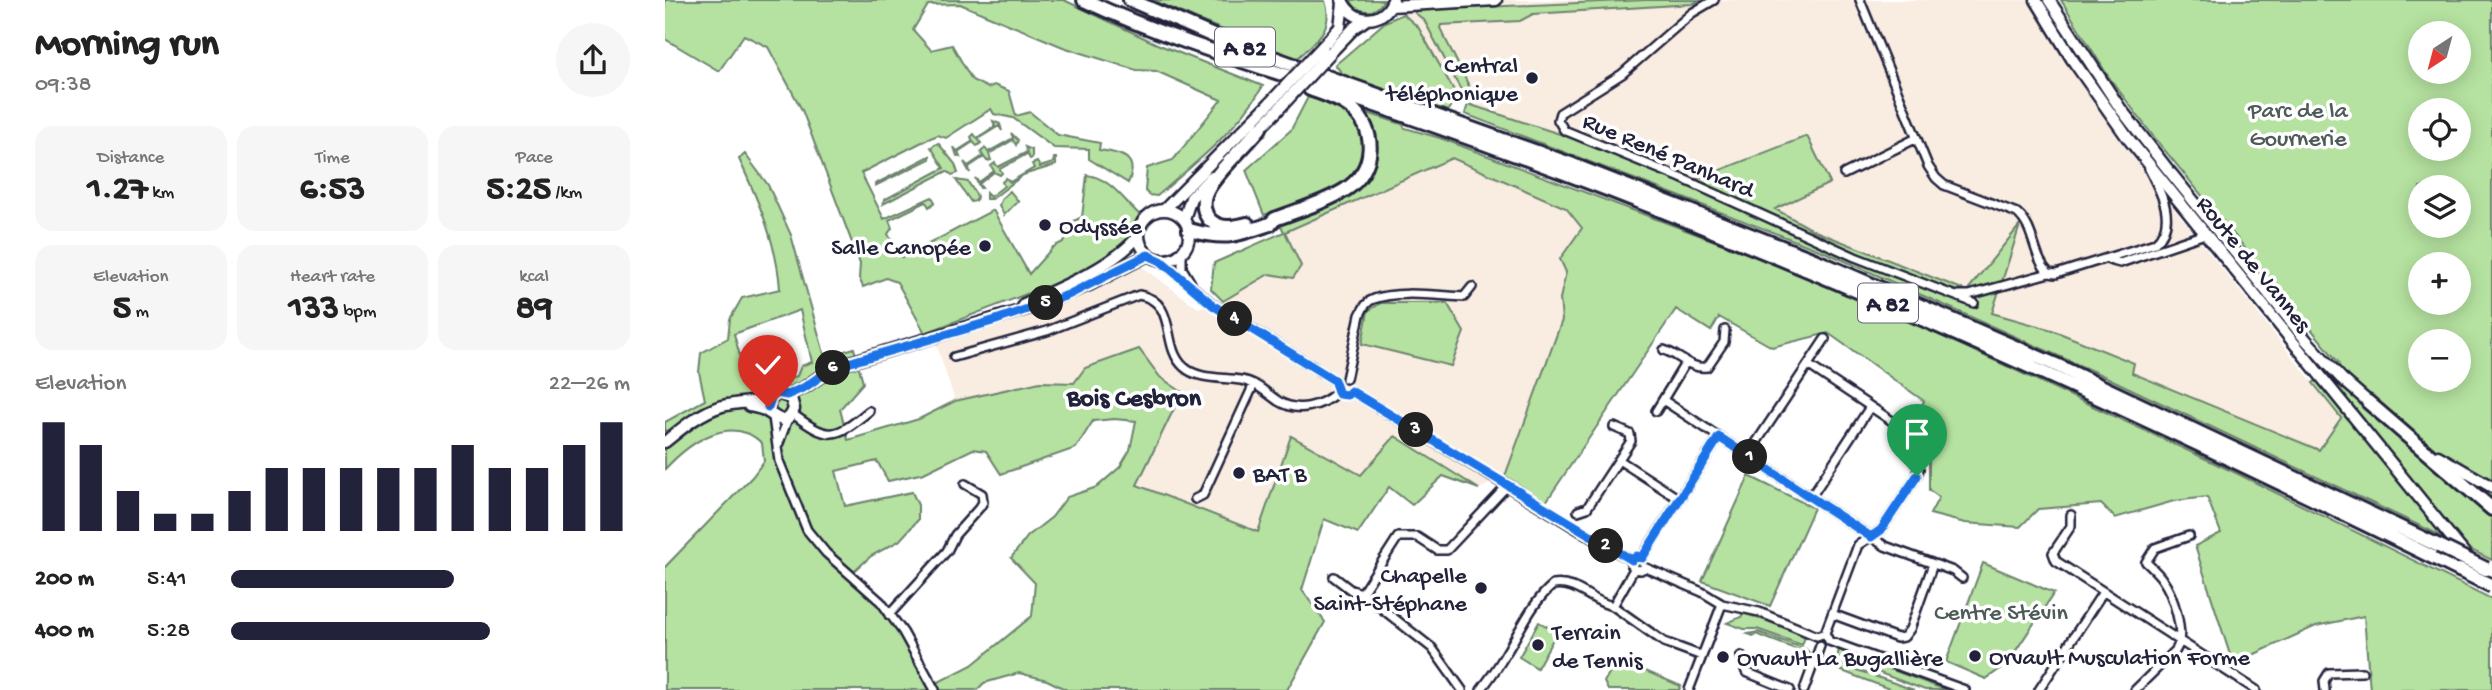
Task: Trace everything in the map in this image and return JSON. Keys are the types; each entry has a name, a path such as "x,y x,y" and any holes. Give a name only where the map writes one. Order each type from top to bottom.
{"highway":[{"name":"A 82","path":"1084,0 1150,29 1299,79 1609,190 1874,297 2162,426 2492,587"},
{"name":"A 82","path":"1130,0 1218,38 1573,164 1817,261 2056,365 2489,570"},
{"path":"1186,225 1211,236 1233,236 1270,224 1275,219 1346,189 1361,177 1370,155 1367,130 1357,114 1344,103 1309,89 1299,79"},
{"path":"1260,128 1209,187 1205,194 1204,209 1208,219 1224,227 1275,219"},
{"path":"2368,402 2492,509"}],"main road":[{"path":"972,326 1061,288 1131,244 1139,235 1146,217 1165,209 1272,108 1328,48 1367,19 1381,16 1392,3 1496,0"},
{"name":"Route de Vannes","path":"2036,0 2072,59 2140,153 2492,587"},
{"name":"Route de Vannes","path":"2049,0 2105,86 2166,167 2306,340 2368,402 2435,454 2492,487"},
{"path":"1342,1 1352,15 1367,19"},
{"path":"1328,48 1340,27 1342,1"},
{"path":"1139,235 1142,247 1148,255 1161,261 1182,253 1189,240 1186,225 1192,196 1260,128 1272,108"},
{"path":"1165,209 1186,225"},
{"path":"787,395 805,387 834,367 996,320 1068,295 1148,255"},
{"path":"745,405 780,420 792,413 805,387"},
{"path":"665,442 703,414 720,407 745,405 771,398 777,393 791,398 792,413"},
{"path":"771,398 768,407 771,415"}],"street":[{"name":"Rue René Panhard","path":"1714,0 1692,13 1622,74 1560,113 1558,120 1564,130 1681,178 1854,257 1974,303"},
{"path":"1860,0 1928,166 1936,178 1944,185 2017,214 2030,228 2043,268 2049,273"},
{"path":"1844,174 1917,138"},
{"name":"Rue René Panhard","path":"2120,262 2155,243 2166,230 2168,222 2156,183 2140,153"},
{"name":"Rue René Panhard","path":"1955,295 1969,295 2105,260 2120,262 2205,234"},
{"path":"1182,253 1182,268 1197,292"},
{"path":"1161,261 1214,306 1336,382 1346,379"},
{"path":"1346,379 1360,315 1371,299 1402,295 1464,297 1472,287"},
{"path":"954,357 1047,331 1139,295 1152,297 1161,307 1178,360 1185,368 1197,374 1242,380 1254,384 1279,402 1301,408 1324,402 1337,392"},
{"path":"1664,350 1701,368 1707,367 1724,342 1724,330"},
{"path":"1748,455 1825,339"},
{"path":"1656,411 1686,362"},
{"path":"1804,690 1820,646 1816,642 1824,637 1858,545 1881,530 1919,469 1901,427 1808,365"},
{"path":"1346,379 1352,384 1351,391"},
{"path":"1336,382 1337,392"},
{"path":"1195,499 1203,495 1254,384"},
{"path":"1337,392 1344,395 1351,391"},
{"path":"1351,391 1506,487 1632,560"},
{"path":"1663,400 1885,546 1962,578"},
{"path":"1811,497 1870,407"},
{"path":"778,451 783,429 792,413 816,430 831,434 846,430 870,411"},
{"path":"771,415 783,471 807,530 826,553 881,602 902,632 935,690"},
{"path":"1578,512 1587,508 1630,441 1630,434 1614,427"},
{"path":"1642,558 1719,437"},
{"path":"1619,460 1679,499"},
{"path":"889,615 947,551 954,534 983,502 982,494 965,484"},
{"path":"1362,593 1398,537 1417,537 1437,550 1447,550 1506,487"},
{"path":"2071,515 2071,527 2053,553 2056,561 2256,690"},
{"path":"2135,690 2181,642 2178,619 2164,580 2146,562 2155,548 2189,536"},
{"path":"1632,560 1637,556 1642,558 1644,567"},
{"path":"1632,560 1634,569"},
{"path":"2048,569 2056,561"},
{"path":"1832,614 1897,638 1904,637 1910,629 1933,564"},
{"path":"1634,569 1644,567 1702,592 1722,604 1759,612 1965,690"},
{"path":"1613,606 1634,569"},
{"path":"1334,577 1351,590 1362,593 1432,648 1462,690"},
{"path":"1481,690 1546,590 1561,583 1573,586 1613,606 1664,642 1702,656"},
{"path":"2039,690 2103,592"},
{"path":"1689,690 1722,604"},
{"path":"1741,656 1746,672 1790,690"},
{"path":"2325,690 2324,681 2329,673 2362,672"}],"shaded area":[{"path":"1384,0 2031,0 2117,137 2341,418 2319,450 2131,373 2134,363 2052,330 1992,313 2019,227 1967,292 1815,231 1774,208 1685,184 1575,139 1454,99 1455,93 1418,27"},
{"path":"1452,158 1566,208 1582,228 1560,259 1566,272 1560,299 1562,320 1521,436 1505,476 1479,489 1395,436 1362,475 1275,480 1258,533 1137,485 1182,392 1160,377 1139,349 1074,383 1040,382 955,401 936,343 1073,298 1121,278 1141,266 1198,308 1223,301 1269,274 1293,278 1301,266 1284,232"}],"green space":[{"path":"665,0 1064,0 1157,44 1263,86 1241,117 1215,145 1157,196 1149,195 1145,191 1147,168 1173,160 1221,100 1156,71 1136,70 1063,47 960,4 928,5 913,30 931,50 952,45 972,80 988,88 994,85 1009,91 1016,116 1030,112 1058,135 1100,143 1099,150 1121,155 1132,167 1128,183 1089,159 1089,149 1054,148 1013,118 994,114 991,109 946,138 938,135 928,139 861,173 884,219 932,197 935,202 929,207 926,202 889,220 892,228 888,234 897,250 891,246 902,258 993,210 1029,274 1053,247 1065,241 1070,223 1082,217 1087,175 1110,185 1141,216 1130,240 1075,277 925,333 897,282 886,278 863,287 859,278 860,264 802,110 768,47 744,35 719,71 665,39"},
{"path":"1152,0 1325,1 1327,19 1321,34 1297,59"},
{"path":"1350,0 1384,0 1375,9 1364,11 1356,8"},
{"path":"1701,0 1692,4 1533,14 1520,21 1441,25 1440,28 1472,92 1473,103 1463,99 1463,94 1424,20 1415,13 1416,10"},
{"name":"Parc de la Gournerie","path":"2061,0 2492,0 2492,560 2106,377 1827,253 1465,114 1468,104 1575,139 1685,184 1807,136 1830,183 1775,209 1815,231 1967,291 2020,225 1992,313 2052,330 2134,363 2132,373 2319,450 2341,418 2313,383 2339,363 2153,136 2108,76"},
{"path":"1403,14 1418,27 1456,94 1448,111 1348,80 1335,65 1385,22"},
{"path":"1309,95 1335,108 1364,112 1440,138 1752,255 1899,316 2236,473 2492,599 2492,690 2370,690 2364,616 2316,626 2233,664 2195,546 2221,533 2207,497 2174,501 2115,518 2101,504 2038,509 2020,527 1965,523 1930,514 1939,497 1929,490 1929,458 1911,430 1924,401 1828,333 1772,347 1719,317 1711,331 1676,309 1546,502 1505,476 1562,320 1560,299 1566,272 1560,259 1582,228 1566,208 1452,158 1285,232 1301,266 1293,278 1269,274 1223,301 1211,289 1214,263 1284,232 1274,211 1264,215 1246,170 1291,130"},
{"path":"993,121 1000,124 1002,131 999,126 978,139 981,143 977,146 973,142 958,152 960,157 957,156 954,147 957,151 973,141 971,137 974,134 977,138 995,126"},
{"path":"1011,133 1018,140 1016,145 1013,140 989,154 991,160 987,161 984,157 969,167 970,173 964,162 968,166 983,156 981,152 985,148 988,152 1013,138"},
{"path":"938,143 955,164 958,173 952,175 947,171 883,204 884,200 944,168 931,147"},
{"path":"1025,147 1032,150 1032,158 1027,154 1000,169 1000,175 994,172 979,184 980,188 975,178 979,182 994,171 991,166 995,163 998,167 1027,152"},
{"path":"745,154 768,185 791,235 825,357 854,348 863,383 840,409 848,440 919,419 955,401 1040,382 1074,383 1085,368 1139,349 1160,377 1182,392 1137,485 1258,532 1291,436 1361,475 1395,436 1479,489 1443,476 1412,505 1389,487 1358,533 1324,519 1302,590 1325,622 1287,690 1067,690 1047,680 1019,673 984,683 977,690 665,690 665,567 752,477 764,461 762,443 750,434 724,431 698,441 665,469 665,422 705,400 699,372 701,353 728,338 730,319 742,298 780,289 771,238 739,159","holes":["800,310 812,362 801,366 797,376 749,390 734,334","1093,421 1136,421 1130,450 1120,467 1097,487 1067,497 1052,517 1028,536 1011,558 1035,583 1032,616 972,665 929,687 889,615 849,576 871,556 899,541 918,520 918,505 912,492 845,506 836,471 877,461 888,481 924,473 973,449 986,451 1001,474 1076,448"]},
{"path":"930,156 930,159 875,186 875,184"},
{"path":"1054,158 1056,165 1023,175 992,199 986,199 986,193 990,197 1004,186 1002,182 1006,178 1010,182 1034,168 1032,164 1037,162 1040,167 1053,163"},
{"path":"956,180 968,182 977,196 976,201 971,202"},
{"path":"1010,191 1018,201 1004,215 999,205"},
{"path":"1381,303 1447,303 1464,332 1451,366 1362,344 1368,311"},
{"path":"1749,476 1814,508 1770,606 1702,581"},
{"name":"Centre Stévin","path":"1983,563 2054,593 2007,664 1986,679 1946,662"},
{"path":"1743,613 1794,630 1805,637 1802,645 1757,629 1744,629 1727,623 1741,617"},
{"name":"Terrain de Tennis","path":"1539,622 1557,632 1537,668 1519,657"},
{"path":"1758,632 1806,649 1811,655 1756,634 1748,634"},
{"path":"1839,650 1946,690 1925,690 1837,657"},
{"path":"1820,657 1914,690 1892,690 1818,662"},
{"path":"1617,659 1681,686 1679,690 1608,690 1604,682"}],"place":[{"name":"Central téléphonique","path":"1532,78"},
{"name":"Odyssée","path":"1045,225"},
{"name":"Salle Canopée","path":"985,246"},
{"name":"BAT B","path":"1239,473"},
{"name":"Chapelle Saint-Stéphane","path":"1481,588"},
{"name":"Terrain de Tennis","path":"1538,645"},
{"name":"Orvault Musculation Forme","path":"1975,656"},
{"name":"Orvault La Bugallière","path":"1723,657"}],"district":[{"name":"Bois Cesbron","path":"1134,396"}],"route":[{"path":"768,407 771,398 777,393 787,395 805,387 834,367 996,320 1068,295 1148,255 1161,261 1214,306 1334,380 1339,394 1347,395 1351,391 1506,487 1632,560 1637,556 1642,558 1719,437 1871,537 1881,530 1917,476"}]}
